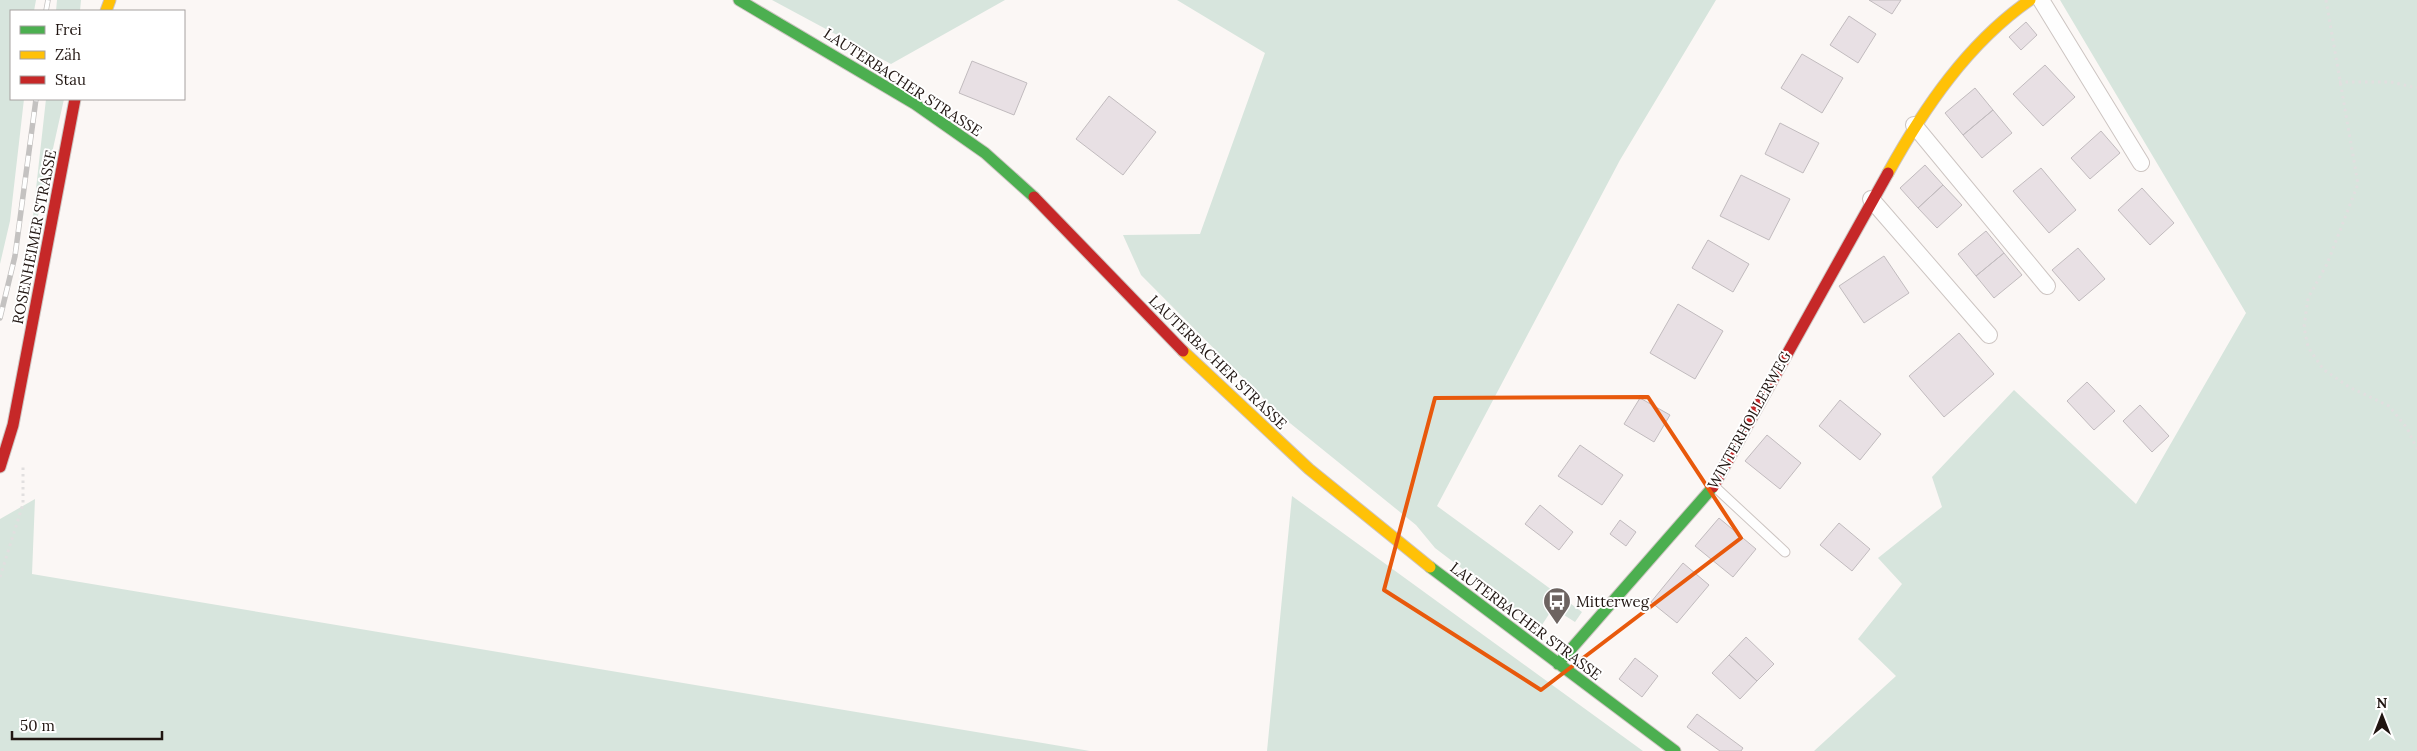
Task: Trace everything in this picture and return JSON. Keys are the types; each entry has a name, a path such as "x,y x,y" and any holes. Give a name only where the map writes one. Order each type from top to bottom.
{"street":[{"name":"LAUTERBACHER STRASSE","path":"740,0 916,104 985,153 1040,203 1179,346 1308,469 1419,559 1675,751"},
{"name":"WINTERHOLLERWEG","path":"1558,664 1714,486 1871,199 1914,125 1971,51 2014,11 2030,0"},
{"path":"2042,0 2141,163"},
{"name":"ROSENHEIMER STRASSE","path":"0,467 13,425 75,100"},
{"path":"1914,125 2047,286"},
{"path":"1871,199 1989,335"}],"lane":[{"path":"1714,486 1785,552"}],"path":[{"path":"2326,0 2358,184 2327,264 2308,298 2304,327 2308,347 2323,368 2349,387 2390,406 2408,428 2417,449"},
{"path":"2339,82 2391,82 2417,88"}],"highlighted area":[{"path":"1648,397 1741,538 1541,690 1384,590 1435,398"}],"shaded area":[{"path":"0,0 36,0 34,10 10,10 10,100 24,100 10,221 0,264"},
{"path":"57,0 81,0 80,10 56,10"},
{"path":"772,0 1005,0 891,64"},
{"path":"1177,0 1716,0 1620,160 1437,506 1582,612 1575,622 1553,608 1540,628 1435,548 1416,525 1280,415 1141,275 1123,235 1200,234 1265,53"},
{"path":"2060,0 2417,0 2417,751 1814,751 1896,676 1858,639 1902,584 1878,558 1942,507 1932,477 2014,390 2136,504 2246,313"},
{"path":"46,100 64,100 28,261"},
{"path":"1292,496 1643,751 1267,751"},
{"path":"35,499 32,574 1090,751 0,751 0,519"}],"building":[{"path":"1869,0 1901,0 1892,14"},
{"path":"1849,16 1876,34 1858,63 1830,45"},
{"path":"2026,22 2037,35 2021,50 2009,37"},
{"path":"1802,54 1843,78 1822,113 1781,88"},
{"path":"972,61 1027,83 1014,115 959,93"},
{"path":"2045,65 2075,97 2043,126 2013,94"},
{"path":"1975,88 1993,110 1963,135 1945,113"},
{"path":"1109,96 1156,132 1123,175 1076,139"},
{"path":"1993,110 2012,133 1982,158 1963,135"},
{"path":"1780,123 1819,143 1803,173 1765,154"},
{"path":"2101,131 2120,153 2090,179 2071,158"},
{"path":"1925,165 1943,185 1918,208 1900,188"},
{"path":"2041,168 2076,210 2049,233 2013,191"},
{"path":"1741,175 1790,199 1769,240 1720,216"},
{"path":"1943,185 1962,205 1937,228 1918,208"},
{"path":"2142,188 2174,223 2150,245 2118,210"},
{"path":"1986,231 2004,253 1976,276 1958,254"},
{"path":"1708,240 1749,264 1733,292 1692,268"},
{"path":"2078,248 2105,279 2079,301 2052,270"},
{"path":"2004,253 2022,275 1994,298 1976,276"},
{"path":"1884,256 1909,293 1864,323 1839,286"},
{"path":"1678,304 1723,331 1695,379 1650,353"},
{"path":"1959,333 1994,374 1944,417 1909,376"},
{"path":"2087,382 2115,411 2094,430 2067,401"},
{"path":"1640,398 1670,415 1654,442 1624,424"},
{"path":"1840,400 1881,434 1860,460 1819,426"},
{"path":"2140,405 2169,436 2152,452 2123,421"},
{"path":"1767,435 1801,463 1780,489 1745,461"},
{"path":"1580,445 1623,475 1602,505 1558,476"},
{"path":"1540,505 1573,532 1559,550 1525,524"},
{"path":"1719,518 1756,549 1733,577 1695,546"},
{"path":"1620,520 1636,532 1626,546 1610,534"},
{"path":"1839,523 1870,549 1852,571 1820,545"},
{"path":"1683,563 1709,585 1677,623 1651,602"},
{"path":"1746,637 1774,664 1757,681 1729,655"},
{"path":"1729,655 1757,681 1740,699 1712,673"},
{"path":"1635,658 1658,676 1642,697 1619,679"},
{"path":"1697,714 1743,748 1741,751 1720,751 1687,727"}],"railway":[{"path":"46,10 48,0"},
{"path":"0,318 15,256 36,100"}],"traffic: fast":[{"path":"739,0 915,104 985,153 1034,197"},
{"path":"1558,664 1713,487"},
{"path":"1430,567 1675,751"}],"traffic: slow":[{"path":"106,10 110,0"},
{"path":"1888,173 1932,101 1967,56 2008,17 2030,0"},
{"path":"1183,351 1309,469 1430,567"}],"traffic: jam":[{"path":"0,467 13,425 75,100"},
{"path":"1713,487 1888,173"},
{"path":"1034,197 1183,351"}],"place":[{"name":"Mitterweg","path":"1557,625"}]}
